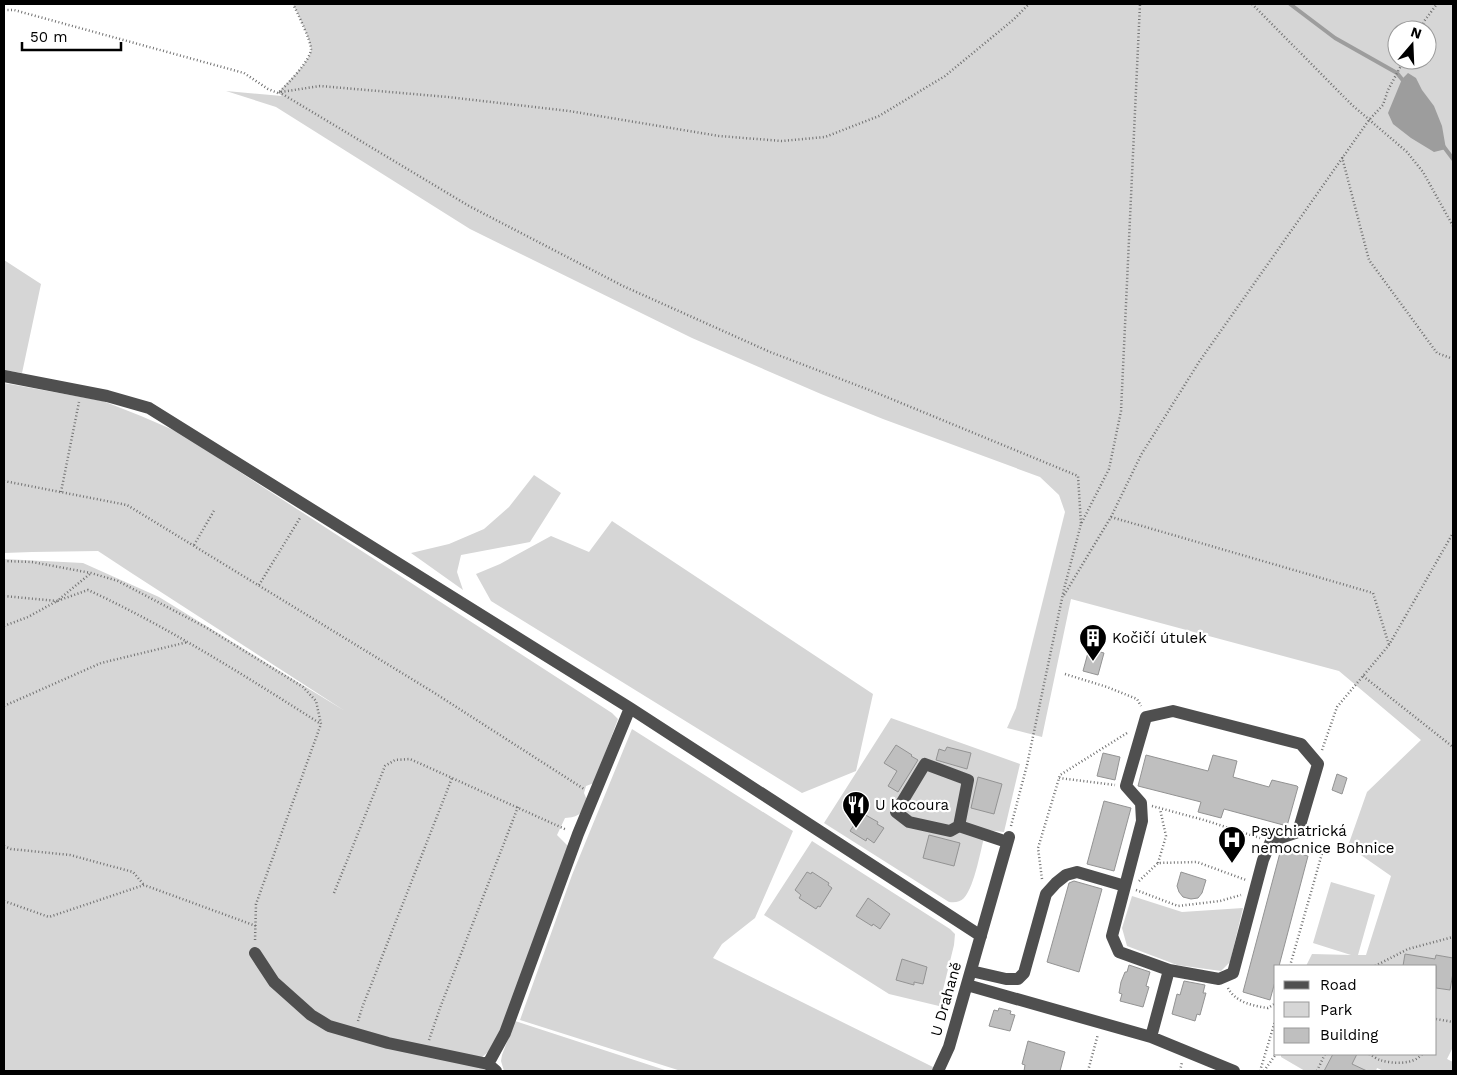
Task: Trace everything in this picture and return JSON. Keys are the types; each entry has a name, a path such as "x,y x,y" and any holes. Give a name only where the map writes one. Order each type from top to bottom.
{"street":[{"path":"4,376 107,396 149,408 630,708 981,936"},
{"path":"255,953 274,982 310,1016 329,1026 388,1043 492,1068 578,834 630,708"},
{"path":"1173,711 1301,744 1318,764 1298,832 1271,841 1263,860 1233,973 1219,979 1169,970 1119,952 1112,936 1128,887 1142,821 1141,804 1126,786 1144,720 1173,711"},
{"path":"959,826 968,780 926,764 896,812 909,822 950,831 959,826 1008,840"},
{"name":"U Drahaně","path":"938,1071 949,1047 1008,840"},
{"path":"971,971 1006,979 1018,979 1024,973 1046,894 1066,875 1077,872 1128,887"},
{"path":"1151,1037 1169,970"},
{"path":"967,985 1151,1037 1234,1071"}],"path":[{"path":"279,92 307,60 311,48 293,4"},
{"path":"4,10 14,10 244,73 268,89 278,93 320,86 448,97 569,111 719,136 782,141 824,137 879,116 945,76 1013,20 1029,4"},
{"path":"1008,840 1027,764 1062,599 1081,524 1109,468 1121,410 1140,4"},
{"path":"1252,4 1352,106 1408,152 1423,172 1453,226"},
{"path":"1425,20 1437,4"},
{"path":"1062,599 1110,517 1141,455 1200,362 1369,120 1383,105 1388,90 1399,70"},
{"path":"279,92 469,206 623,286 770,352 872,391 1078,476 1081,524"},
{"path":"1342,158 1369,260 1437,353 1453,359"},
{"path":"62,492 79,400"},
{"path":"4,481 128,505 432,692 594,796"},
{"path":"194,545 215,509"},
{"path":"259,585 301,516"},
{"path":"1110,517 1373,594 1389,645"},
{"path":"1318,764 1337,707 1389,645 1453,533"},
{"path":"4,561 32,562 91,573 118,581 199,624 303,687 316,701 322,724 256,904 255,953"},
{"path":"4,596 57,601 91,573"},
{"path":"4,626 28,617 57,601 88,590 128,609 188,642 240,672 322,724"},
{"path":"4,706 101,663 188,642"},
{"path":"1048,892 1042,879 1038,848 1060,775 1144,720 1137,698 1065,674"},
{"path":"1363,676 1453,747"},
{"path":"334,893 385,766 395,760 410,759 578,834"},
{"path":"358,1022 452,778"},
{"path":"1059,778 1126,786"},
{"path":"1141,804 1204,820 1271,841"},
{"path":"425,1051 518,807"},
{"path":"1128,887 1158,863 1166,836 1160,809"},
{"path":"1290,965 1325,843"},
{"path":"4,846 11,849 70,855 134,872 144,885 256,926"},
{"path":"1158,863 1197,862 1256,887"},
{"path":"4,901 49,917 144,885"},
{"path":"1128,887 1178,906 1220,901 1256,887"},
{"path":"1377,965 1408,949 1453,937"},
{"path":"1222,978 1230,993 1250,1005 1268,1008 1274,1004"},
{"path":"1437,1019 1453,1022"},
{"path":"1088,1071 1101,1023"},
{"path":"1262,1071 1274,1026"},
{"path":"1262,1071 1275,1055"},
{"path":"1317,1071 1325,1055"},
{"path":"1372,1055 1380,1060 1408,1064 1421,1055"}],"green space":[{"path":"293,4 1453,4 1453,958 1436,955 1434,965 1405,955 1403,965 1306,965 1312,954 1351,955 1313,943 1331,882 1375,895 1358,955 1366,955 1391,876 1348,846 1367,792 1421,740 1339,671 1071,599 1042,737 1007,728 1016,708 1065,512 1059,495 1040,477 883,419 692,338 470,229 276,107 226,91 282,96 278,93 307,60 311,49"},
{"path":"4,260 41,284 22,373 4,370"},
{"path":"4,383 103,401 178,432 612,713 618,719 594,783 586,786 584,793 587,800 583,809 577,816 565,818 557,835 570,848 501,1032 492,1049 482,1057 490,1071 4,1071 4,559 83,563 159,597 345,711 98,551 4,553"},
{"path":"534,475 561,493 530,542 461,555 457,572 463,590 411,553 449,544 484,529 509,507"},
{"path":"612,521 873,694 856,771 802,793 491,601 476,574 500,564 551,536 589,552"},
{"path":"891,718 1020,764 1004,832 986,830 971,885 964,898 959,901 949,902 824,823"},
{"path":"632,729 793,831 755,918 722,944 713,958 933,1067 932,1071 681,1071 520,1020 572,875"},
{"path":"812,841 955,934 939,1006 889,994 764,915"},
{"path":"1132,896 1182,912 1243,908 1230,962 1221,971 1177,965 1127,946 1122,928"},
{"path":"1453,973 1453,1047 1447,1059 1453,1062 1453,1071 1384,1071 1377,1068 1376,1071 1367,1071 1352,1064 1356,1055 1437,1055 1437,988 1450,990"},
{"path":"515,1021 668,1071 504,1071 501,1061 502,1055"},
{"path":"1281,1055 1332,1055 1324,1071 1305,1071 1281,1057"}],"shaded area":[{"path":"1408,73 1416,78 1434,106 1442,126 1446,149 1434,152 1393,124 1388,113 1402,79"}],"building":[{"name":"Kočičí útulek","path":"1089,649 1104,653 1098,675 1083,671"},
{"path":"896,745 918,760 898,792 888,786 897,771 884,763"},
{"path":"947,747 971,753 967,769 936,760 939,749 945,751"},
{"path":"1103,753 1120,757 1115,780 1097,776"},
{"path":"1146,755 1208,771 1213,755 1237,761 1233,777 1269,787 1272,780 1297,786 1287,826 1224,809 1221,818 1198,812 1201,802 1138,786"},
{"path":"1337,774 1347,778 1342,794 1332,790"},
{"path":"978,777 1002,784 994,814 971,808"},
{"path":"1104,801 1131,808 1114,871 1087,864"},
{"path":"862,813 878,822 877,824 884,828 874,843 867,838 866,841 850,831"},
{"path":"929,835 960,843 954,866 923,858"},
{"path":"1281,849 1308,856 1279,965 1274,965 1274,985 1270,1000 1243,992"},
{"path":"807,872 811,874 812,872 829,883 828,885 832,888 820,907 818,906 816,909 799,898 801,895 795,890"},
{"path":"1181,872 1206,880 1202,893 1198,898 1183,897 1179,892 1177,886"},
{"path":"1074,881 1102,889 1079,972 1047,962 1069,883"},
{"path":"868,898 890,914 880,929 856,916"},
{"path":"1405,954 1435,959 1436,955 1453,958 1450,990 1437,988 1437,965 1403,965"},
{"path":"902,959 927,967 923,984 914,982 914,985 896,980"},
{"path":"1129,965 1150,972 1146,986 1149,987 1143,1007 1120,1001 1122,994 1119,993 1121,982"},
{"path":"1184,981 1205,985 1203,993 1206,993 1200,1015 1197,1014 1195,1021 1172,1014 1177,994 1180,995"},
{"path":"999,1008 1011,1011 1010,1014 1015,1015 1010,1031 989,1026 994,1010 998,1011"},
{"path":"1028,1041 1065,1052 1060,1071 1024,1071 1025,1065 1022,1064"},
{"path":"1332,1055 1356,1055 1352,1064 1367,1071 1324,1071"}],"waterway":[{"path":"1290,4 1335,38 1397,73 1405,83"},
{"path":"1444,147 1453,159"}],"place":[{"name":"Kočičí útulek","path":"1093,662"},
{"name":"U kocoura","path":"856,829"},
{"name":"Psychiatrická nemocnice Bohnice","path":"1232,864"}]}
